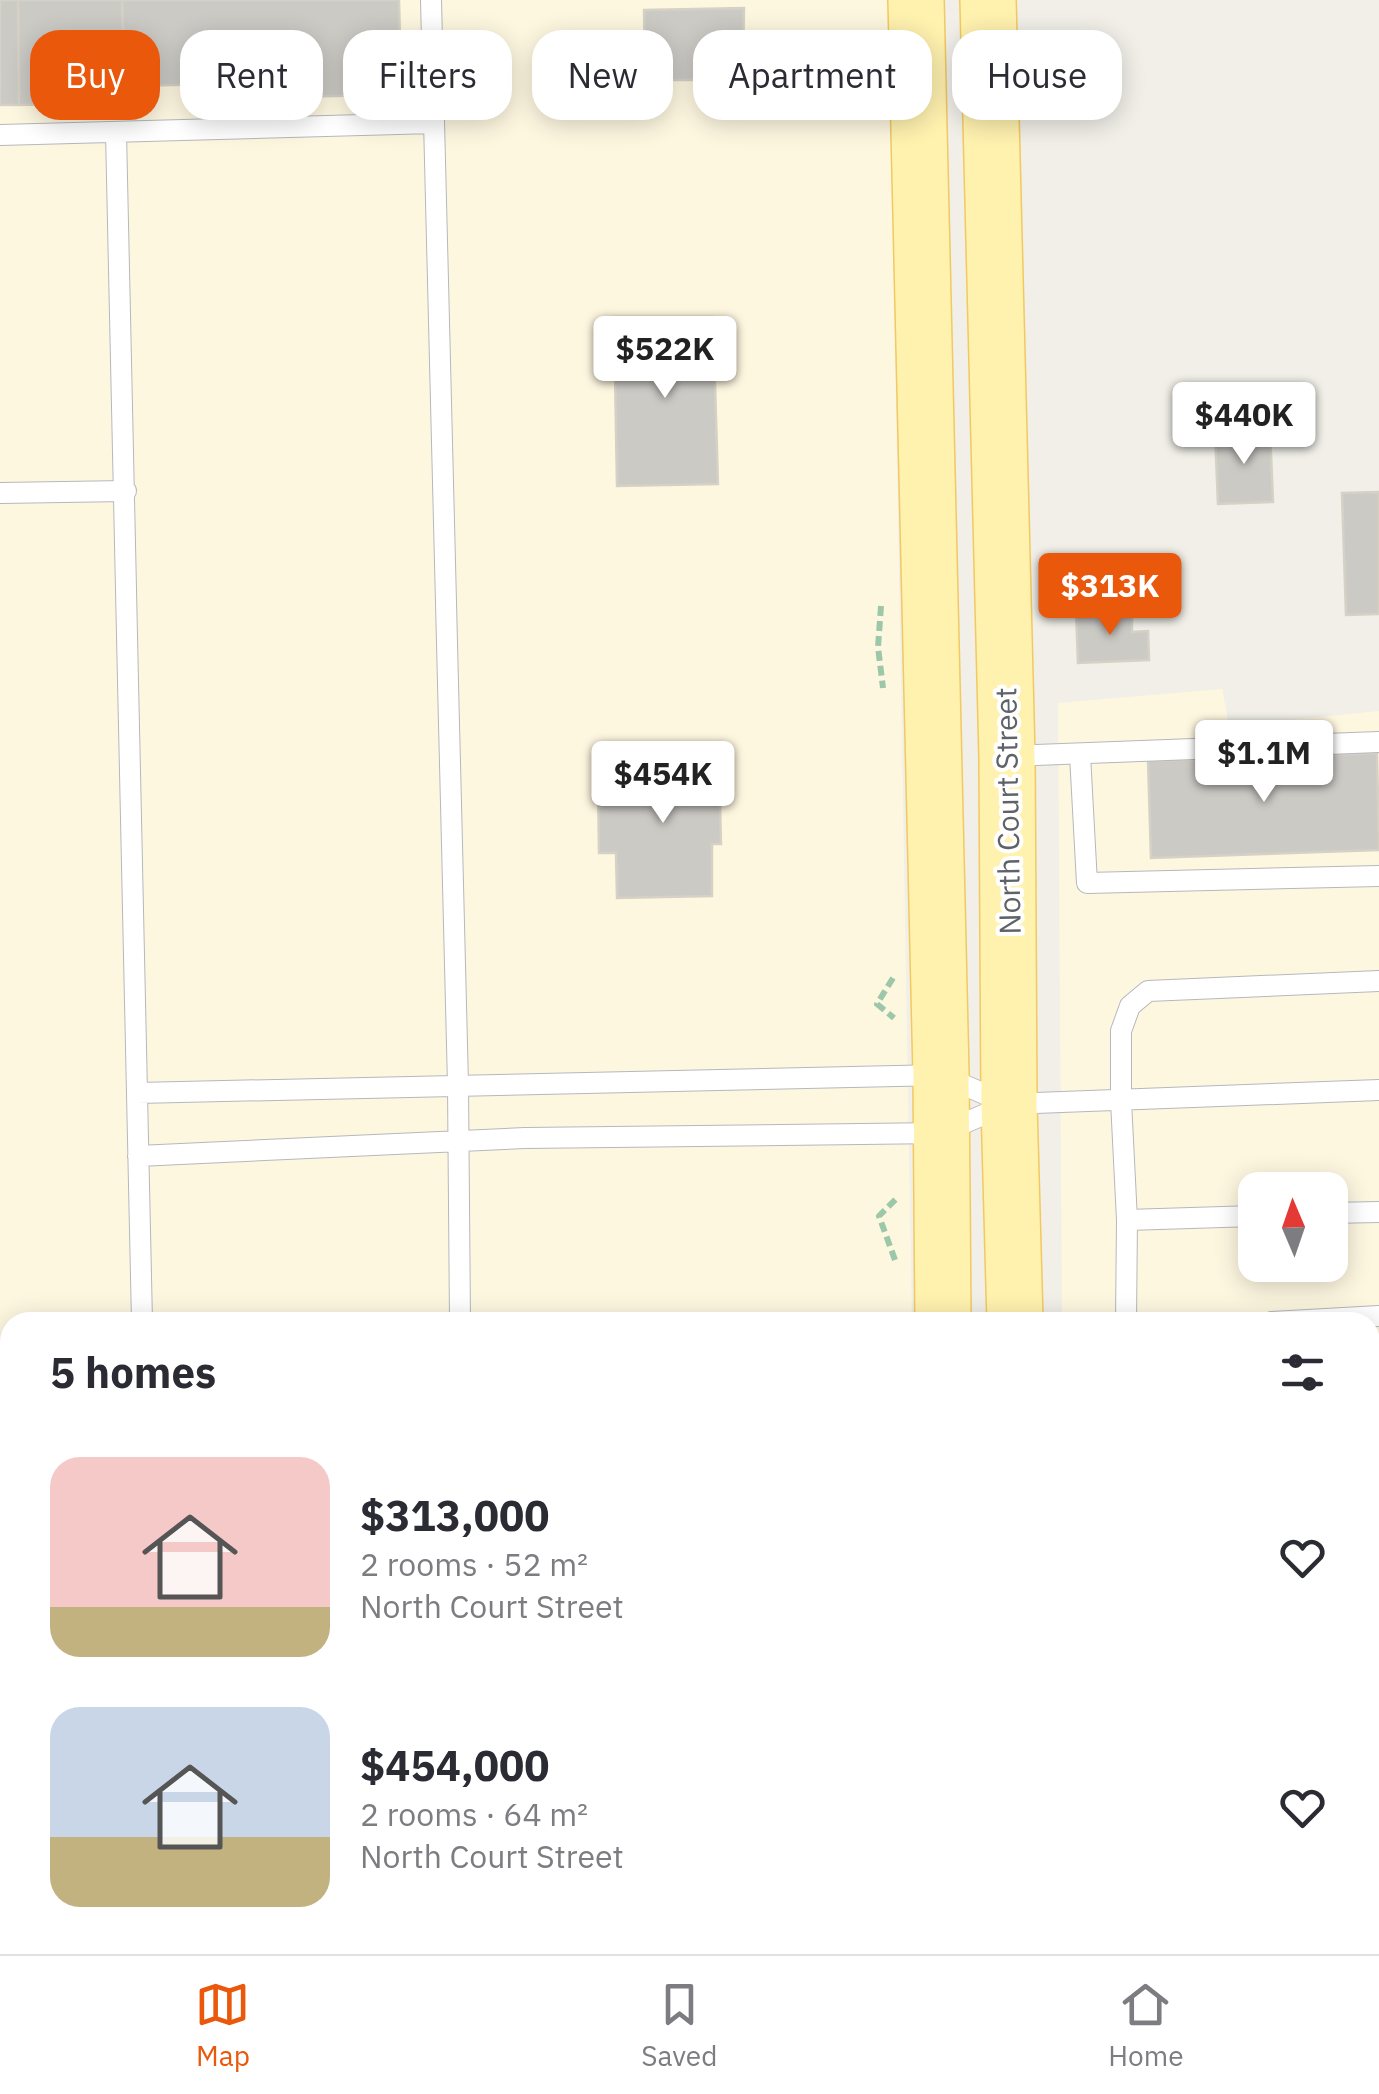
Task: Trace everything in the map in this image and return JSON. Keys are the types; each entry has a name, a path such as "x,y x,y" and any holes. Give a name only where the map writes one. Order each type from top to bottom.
{"main road":[{"path":"916,0 943,1312"},
{"name":"North Court Street","path":"988,0 1007,756 1015,1312"}],"lane":[{"path":"431,0 458,1086 460,1312"},
{"path":"0,134 434,123"},
{"path":"116,132 142,1312"},
{"path":"0,493 126,491"},
{"path":"1007,756 1379,742"},
{"path":"1080,755 1086,882 1379,876"},
{"path":"1126,1312 1128,1220 1121,1031 1130,1006 1148,991 1379,981"},
{"path":"137,1093 941,1075 1010,1104"},
{"path":"138,1156 525,1138 941,1133 1010,1104 1379,1090"},
{"path":"1348,1213 1379,1212"},
{"path":"1128,1220 1238,1217"}],"shaded area":[{"path":"0,0 889,0 890,30 693,30 693,120 891,120 912,1312 0,1312"},
{"path":"1222,689 1229,726 1379,711 1379,1312 1062,1312 1058,703"}],"building":[{"path":"0,0 18,0 19,105 0,105"},
{"path":"18,0 122,0 123,30 30,30 30,105 19,105"},
{"path":"122,0 399,0 400,30 343,30 343,96 323,96 323,30 180,30 180,85 160,85 160,30 123,30"},
{"path":"744,8 744,30 693,30 693,80 673,80 673,30 644,30 644,10"},
{"path":"614,317 713,317 718,484 617,486"},
{"path":"1270,430 1273,502 1218,504 1215,432"},
{"path":"1379,492 1379,614 1346,615 1342,493"},
{"path":"1132,611 1132,632 1148,631 1149,660 1078,663 1076,613"},
{"path":"713,748 714,801 720,801 721,844 712,844 712,896 617,898 616,853 599,853 598,784 647,783 646,749"},
{"path":"1377,753 1379,850 1151,858 1148,761"}]}
